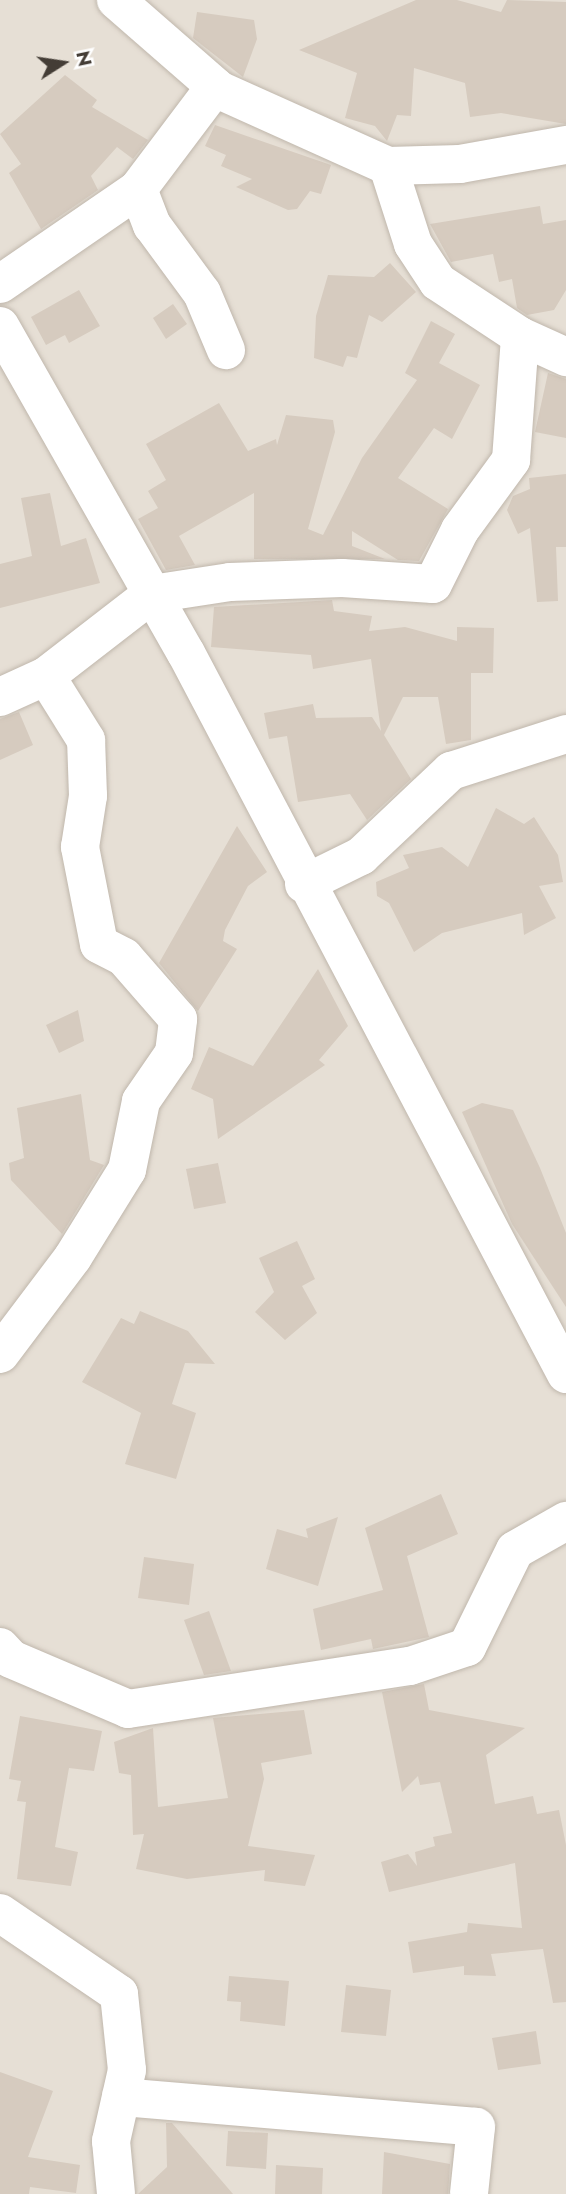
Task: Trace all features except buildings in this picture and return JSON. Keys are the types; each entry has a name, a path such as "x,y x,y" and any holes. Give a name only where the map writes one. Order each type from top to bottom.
{"street":[{"path":"116,0 215,87 388,166 460,164 566,145"},
{"path":"0,284 138,189 215,87"},
{"path":"388,166 413,244 438,282 520,336 566,357"},
{"path":"138,189 152,225 202,293 226,350"},
{"path":"0,328 152,594 566,1374"},
{"path":"0,697 46,676 152,594 267,581 433,584 460,530 511,460 520,336"},
{"path":"0,1354 73,1257 127,1170 141,1101 174,1053 177,1019 124,957 99,944 80,847 88,796 86,740 46,676"},
{"path":"304,884 361,856 451,772 566,734"},
{"path":"0,1647 11,1659 128,1709 410,1666 467,1647 515,1550 566,1521"},
{"path":"0,1913 119,1994 127,2070 111,2141 116,2194"},
{"path":"121,2098 476,2127 469,2194"}],"shaded area":[{"path":"0,0 566,0 566,2194 0,2194"}]}
